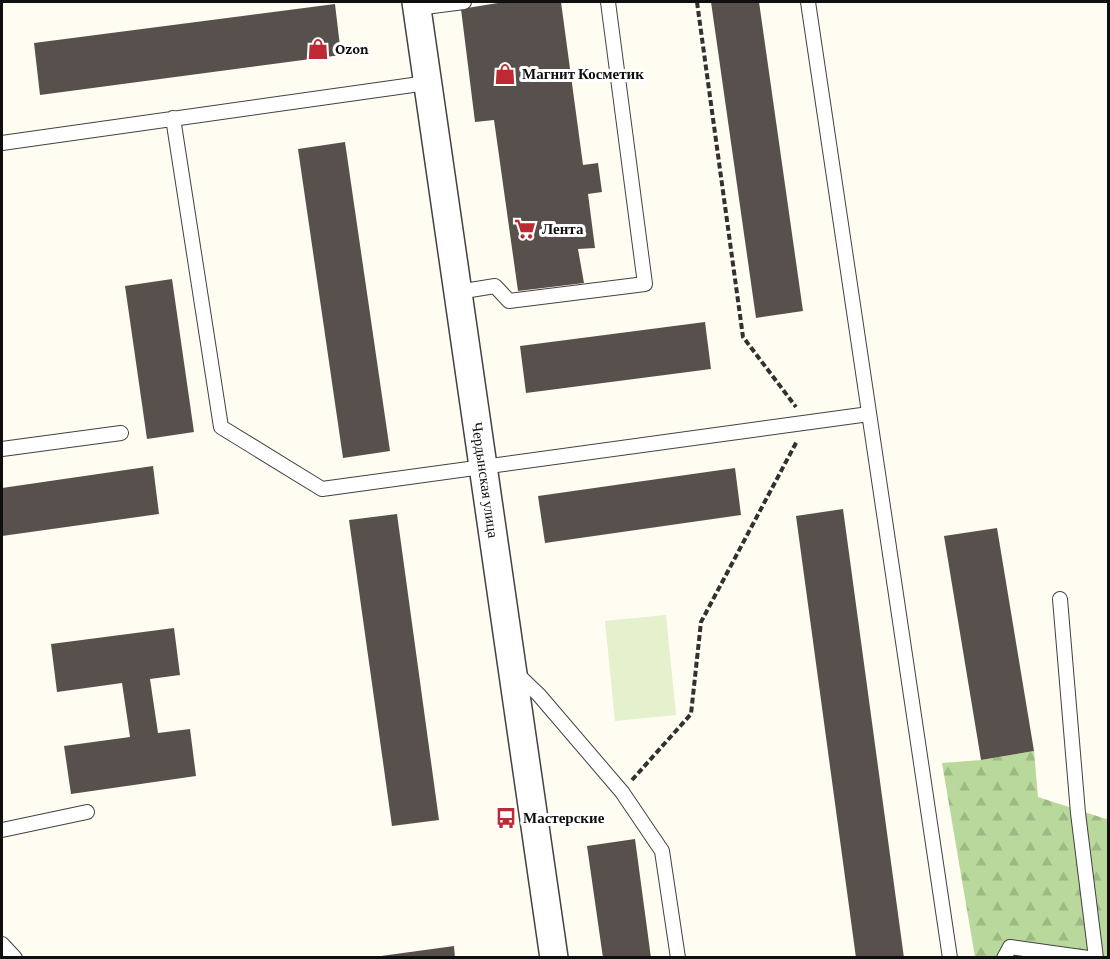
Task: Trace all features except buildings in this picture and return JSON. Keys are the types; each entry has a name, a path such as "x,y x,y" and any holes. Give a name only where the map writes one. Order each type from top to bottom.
{"street":[{"name":"Чердынская улица","path":"416,5 554,957"}],"lane":[{"path":"416,5 464,2"},
{"path":"458,292 495,286 509,301 645,284 608,2"},
{"path":"808,2 950,957"},
{"path":"2,143 427,83"},
{"path":"173,118 220,427 322,489 869,414"},
{"path":"2,449 121,433"},
{"path":"1060,599 1078,813 1098,957 1108,955"},
{"path":"511,668 539,695 622,792 662,851 678,957"},
{"path":"2,830 87,812"},
{"path":"2,944 15,957"},
{"path":"1004,957 1010,947 1088,957"}],"path":[{"path":"622,792 690,714 701,622 807,423 743,337 697,2"}],"green space":[{"path":"666,615 676,715 615,721 605,621"},
{"path":"1034,751 1038,797 1106,819 1108,816 1108,957 975,957 942,763 981,760"}],"place":[{"name":"Ozon","path":"318,49"},
{"name":"Магнит Косметик","path":"505,74"},
{"name":"Лента","path":"525,229"},
{"name":"Мастерские","path":"506,818"}]}
